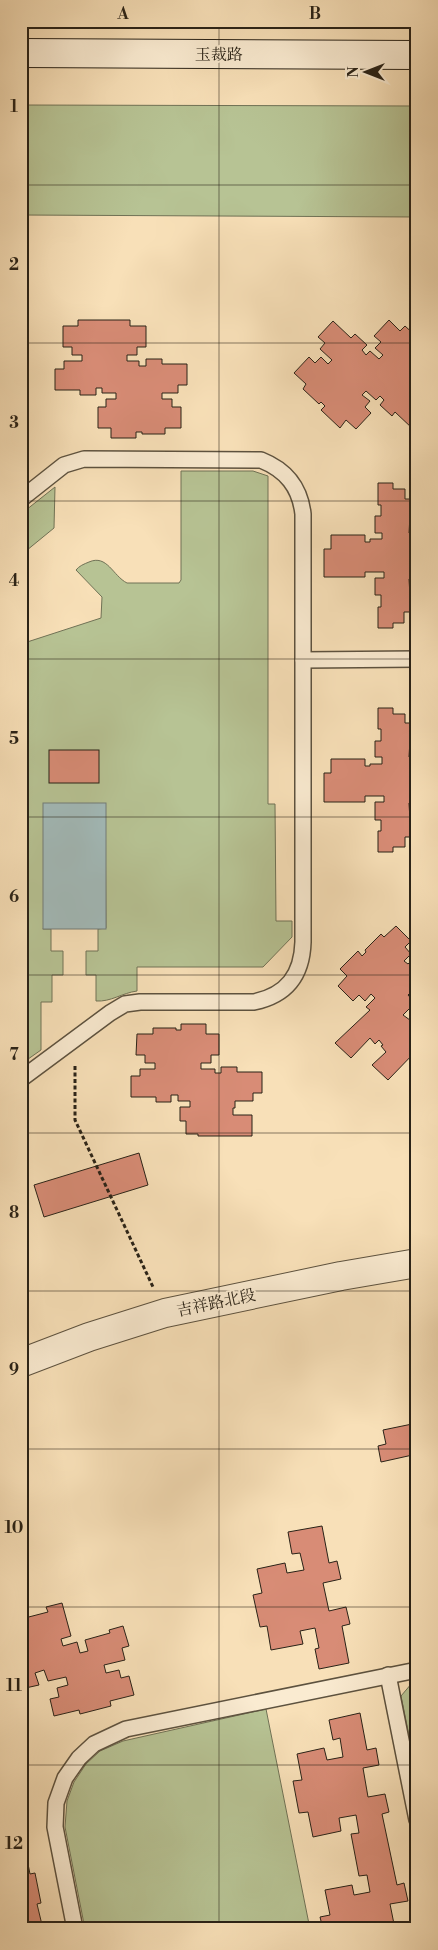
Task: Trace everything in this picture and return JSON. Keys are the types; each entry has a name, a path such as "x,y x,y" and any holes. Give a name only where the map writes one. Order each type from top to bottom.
{"street":[{"name":"玉裁路","path":"21,53 417,55"},
{"name":"吉祥路北段","path":"21,1363 89,1337 165,1313 341,1276 417,1263"}],"lane":[{"path":"21,499 64,465 84,459 252,459 261,460 276,467 290,479 296,488 302,505 303,660 303,954 297,973 286,988 270,998 254,1002 140,1002 125,1004 21,1078"},
{"path":"303,660 417,659"},
{"path":"75,1929 55,1827 56,1803 65,1778 79,1758 94,1744 126,1729 417,1670"},
{"path":"388,1676 417,1820"}],"path":[{"path":"75,1039 75,1120 165,1313"}],"green space":[{"path":"21,105 417,106 417,217 21,215"},
{"path":"181,471 253,471 268,476 268,804 275,804 276,921 292,921 292,937 263,967 137,967 137,991 107,1000 96,1001 96,975 86,975 86,951 98,951 98,929 106,928 105,803 43,929 51,929 51,951 63,951 63,975 52,975 52,1002 41,1002 41,1050 21,1064 21,644 101,618 102,597 76,570 89,562 95,560 105,563 127,583 179,583 181,580"},
{"path":"55,487 54,528 21,555 21,514"},
{"path":"417,1682 417,1775 401,1696 412,1683"},
{"path":"266,1709 310,1929 85,1929 65,1827 67,1801 74,1782 86,1764 100,1751 123,1741"}],"water":[{"path":"43,803 106,803 106,929 43,929"}],"building":[{"path":"78,320 130,320 130,326 146,326 146,347 137,347 137,355 127,355 127,361 139,361 139,366 146,366 146,359 162,359 162,364 187,364 187,385 178,385 178,393 162,393 162,399 172,399 172,407 181,407 181,428 165,428 165,434 142,434 142,432 136,432 136,438 111,438 111,428 98,428 98,407 106,407 106,399 116,399 116,393 102,393 102,388 96,388 96,395 80,395 80,390 55,390 55,369 64,369 64,361 82,361 82,355 72,355 72,347 63,347 63,326 78,326"},
{"path":"389,320 400,331 405,326 417,337 417,386 413,390 417,393 417,425 413,429 395,412 392,416 380,405 384,400 380,396 376,400 366,391 362,395 370,401 365,407 371,413 356,429 346,420 340,428 321,410 325,406 321,402 319,404 303,389 306,384 294,373 309,357 315,363 321,357 328,364 332,360 320,349 325,343 318,337 333,321 351,338 355,334 367,345 362,350 366,355 370,351 379,359 383,355 375,348 381,342 374,336"},
{"path":"378,483 393,483 393,489 405,489 405,499 411,499 409,533 415,533 415,522 417,522 417,589 415,589 415,579 409,579 411,612 404,612 404,623 393,623 393,628 378,628 378,607 381,607 381,595 375,595 375,578 384,578 384,572 365,572 365,577 324,577 324,549 331,549 331,535 365,535 365,542 370,542 370,539 382,539 382,533 375,533 375,516 381,516 381,505 378,505"},
{"path":"378,708 393,708 393,714 405,714 405,723 411,723 409,757 415,757 415,747 417,747 417,813 415,813 415,803 409,803 411,837 405,837 405,847 393,847 393,852 378,852 378,831 381,831 381,820 375,820 375,802 384,802 384,796 365,796 365,802 324,802 324,773 331,773 331,759 365,759 365,766 382,764 382,757 375,757 375,741 381,741 381,729 378,729"},
{"path":"49,750 99,750 99,783 49,783"},
{"path":"396,926 411,941 405,947 411,954 404,961 408,964 411,961 417,965 417,995 412,991 408,995 415,1003 403,1015 414,1023 417,1020 417,1050 388,1080 372,1065 386,1052 379,1040 375,1044 370,1038 351,1058 335,1043 370,1010 366,1007 375,998 371,994 365,1001 359,995 353,1001 338,986 347,976 340,969 358,951 362,956 366,952 365,950 381,934 384,937"},
{"path":"181,1024 206,1024 206,1034 219,1034 219,1055 211,1055 211,1063 201,1063 201,1069 215,1069 215,1073 221,1073 221,1067 237,1067 237,1072 262,1072 262,1093 253,1093 253,1101 235,1101 235,1108 233,1108 233,1115 252,1115 252,1136 198,1136 198,1134 186,1134 186,1121 180,1121 180,1107 190,1107 190,1101 178,1101 178,1095 171,1095 171,1102 156,1102 156,1097 131,1097 131,1076 140,1076 140,1069 155,1069 155,1063 145,1063 145,1055 136,1055 137,1034 153,1034 153,1028 176,1028 176,1030 181,1030"},
{"path":"139,1153 148,1185 44,1217 34,1185"},
{"path":"417,1423 417,1454 381,1462 378,1446 386,1444 383,1430"},
{"path":"322,1526 329,1563 337,1561 341,1579 323,1583 329,1611 346,1607 350,1624 342,1626 349,1663 319,1669 315,1649 319,1648 315,1628 300,1631 303,1644 271,1650 267,1626 260,1627 253,1595 262,1593 257,1569 285,1563 287,1573 304,1570 300,1553 292,1554 288,1532"},
{"path":"62,1603 71,1636 61,1639 63,1646 77,1642 80,1653 88,1651 85,1640 110,1633 109,1630 123,1626 129,1646 122,1648 125,1660 104,1665 106,1673 119,1670 121,1678 129,1676 134,1695 110,1701 111,1706 80,1714 79,1710 54,1716 50,1699 59,1697 57,1688 68,1685 66,1677 48,1681 44,1670 35,1673 39,1685 21,1689 21,1658 27,1657 25,1649 21,1649 21,1619 48,1612 46,1607"},
{"path":"360,1713 367,1750 376,1748 379,1765 363,1768 368,1797 385,1794 389,1812 382,1814 397,1885 404,1883 408,1901 390,1904 395,1929 323,1929 320,1917 330,1915 325,1890 352,1885 354,1895 370,1892 367,1875 359,1876 351,1834 359,1833 356,1815 339,1818 341,1831 313,1837 308,1812 299,1813 293,1781 302,1780 297,1754 324,1748 327,1760 343,1757 340,1738 333,1740 329,1720"},
{"path":"25,1849 30,1874 35,1873 41,1903 37,1904 43,1929 21,1929 21,1850"}]}
